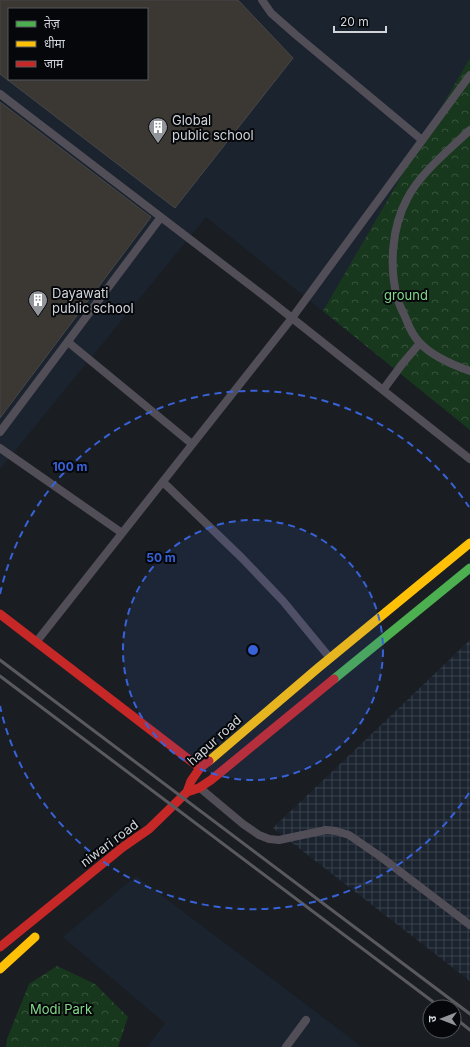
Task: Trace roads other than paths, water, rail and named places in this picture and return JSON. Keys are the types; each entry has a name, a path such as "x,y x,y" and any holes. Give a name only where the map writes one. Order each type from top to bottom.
{"main road":[{"name":"hapur road","path":"187,792 191,781 200,768 466,546"},
{"path":"466,546 470,559"},
{"name":"hapur road","path":"187,792 199,788 229,766 470,568"},
{"path":"0,614 200,768"},
{"path":"149,829 187,792"},
{"name":"niwari road","path":"140,847 149,829"},
{"name":"niwari road","path":"0,947 123,847 149,829"},
{"path":"0,969 17,952 41,932"}],"lane":[{"path":"262,0 271,13 296,35 422,140"},
{"path":"36,642 292,318 470,75"},
{"path":"0,94 292,318 470,459"},
{"path":"470,130 422,177 407,198 396,228 393,250 393,276 397,298 409,326 420,343 434,354 470,371"},
{"path":"0,432 161,217"},
{"path":"68,342 192,444"},
{"path":"383,390 403,362 420,343"},
{"path":"0,448 122,533"},
{"path":"163,482 242,558 283,601 330,658"},
{"path":"199,788 243,824 259,835 269,839 279,840 326,830 349,835 381,857 470,925"},
{"path":"286,1047 306,1020"}],"railway":[{"path":"0,660 470,1014"},
{"path":"0,676 429,999"},
{"path":"462,1024 470,1030"}],"place":[{"name":"Global public school","path":"158,144"},
{"name":"Dayawati public school","path":"38,317"}],"park label":[{"name":"ground","path":"406,295"},
{"name":"Modi Park","path":"61,1009"}]}
